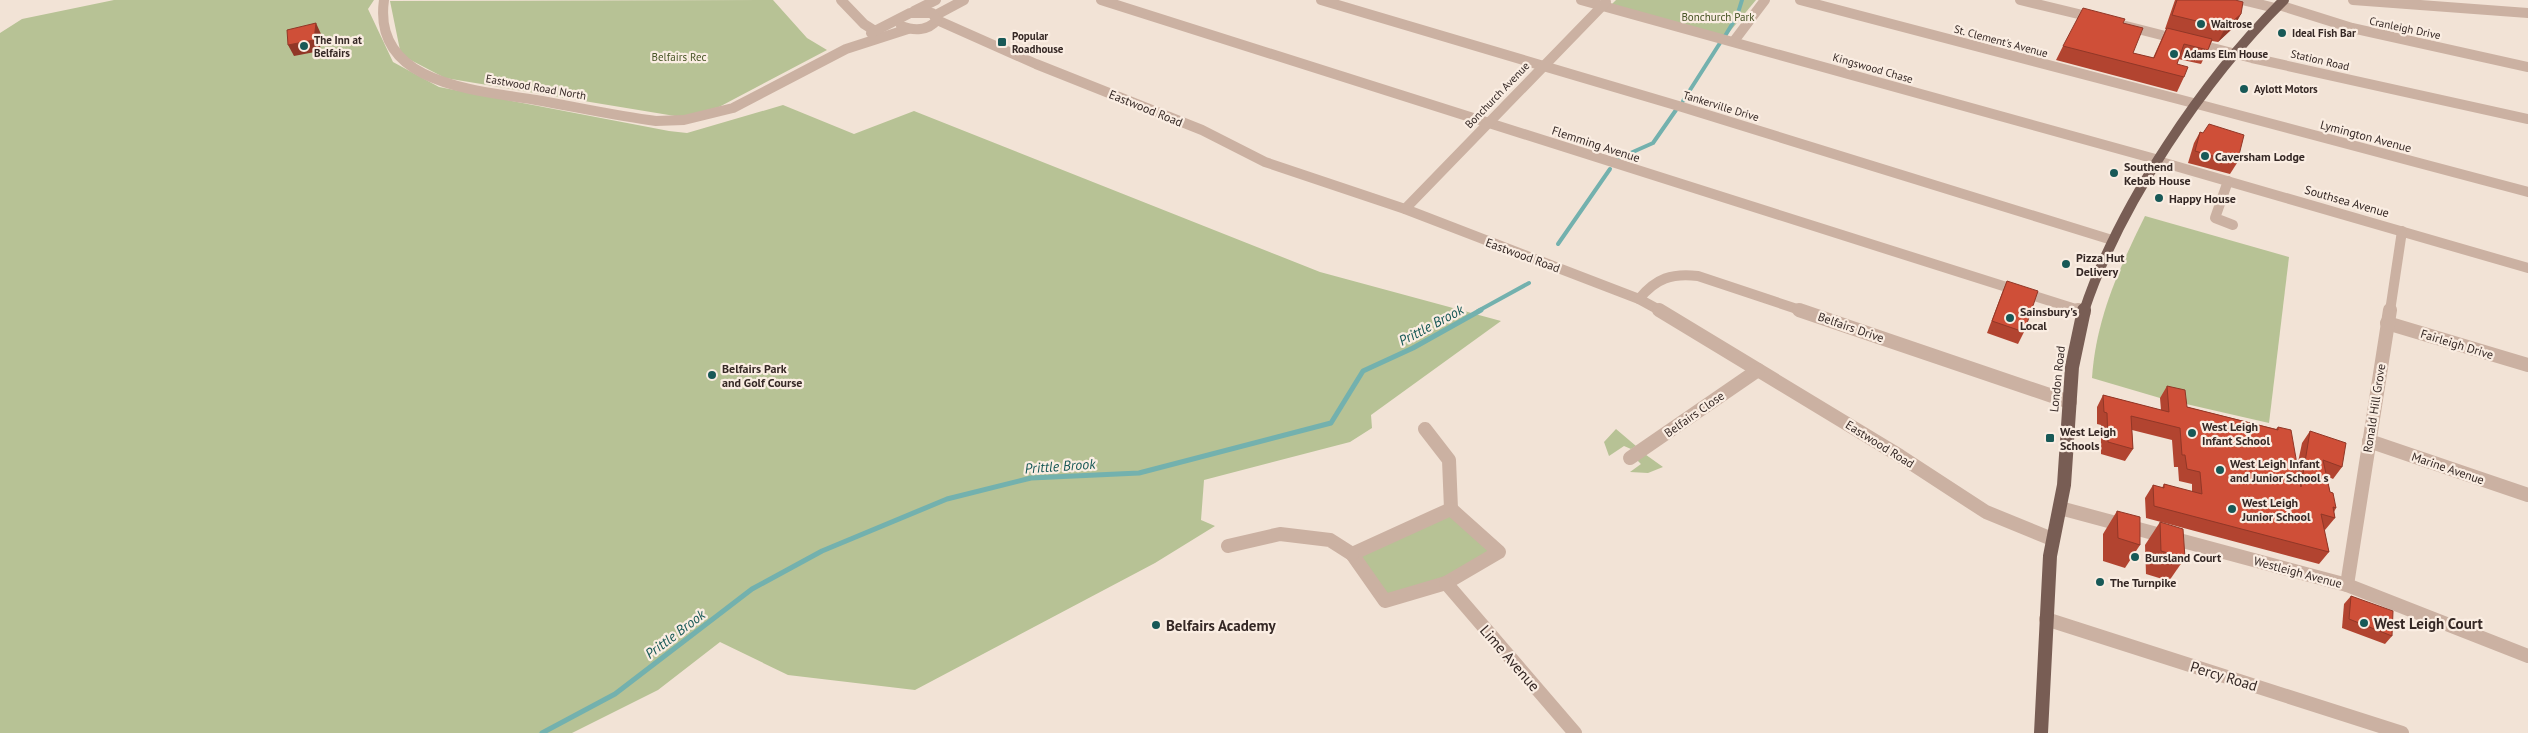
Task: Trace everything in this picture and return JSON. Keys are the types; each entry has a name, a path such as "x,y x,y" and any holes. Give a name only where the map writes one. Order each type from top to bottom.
{"main road":[{"name":"London Road","path":"2041,733 2052,538 2060,508 2074,353 2084,312 2112,240 2158,161 2234,54 2279,4"}],"street":[{"name":"Eastwood Road North","path":"384,0 381,14 383,31 389,44 407,63 421,72 462,86 656,121 699,119 735,108 846,49"},
{"path":"841,0 864,24 876,31"},
{"path":"846,49 853,42 936,0"},
{"path":"924,28 931,26 936,18 964,0"},
{"name":"Flemming Avenue","path":"1101,0 2084,312"},
{"name":"Tankerville Drive","path":"1321,0 2112,240"},
{"name":"Kingswood Chase","path":"1581,0 1605,3 1734,42 2158,161"},
{"path":"1734,42 1765,0"},
{"name":"St. Clement's Avenue","path":"1800,0 2197,104"},
{"name":"Station Road","path":"2020,0 2234,54 2528,119"},
{"name":"Cranleigh Drive","path":"2242,0 2279,4 2352,28 2528,67"},
{"path":"2353,0 2528,13"},
{"name":"Bonchurch Avenue","path":"1404,209 1605,3"},
{"name":"Eastwood Road","path":"905,15 926,11 936,18 1036,64 1202,130 1265,162 1404,209 1639,299 1900,456 1986,512 2009,523 2052,538"},
{"path":"905,15 898,23 908,29"},
{"name":"Eastwood Road","path":"908,29 924,28 965,31"},
{"path":"846,49 885,34 908,29"},
{"name":"Lymington Avenue","path":"2197,104 2528,192"},
{"name":"Southsea Avenue","path":"2158,161 2528,268"},
{"path":"2228,181 2215,218 2233,225"},
{"name":"Ronald Hill Grove","path":"2347,585 2402,231"},
{"name":"Belfairs Drive","path":"1639,299 1650,284 1665,276 1698,276 2070,402"},
{"name":"Fairleigh Drive","path":"2387,323 2528,365"},
{"name":"Belfairs Close","path":"1630,458 1758,370"},
{"path":"1228,546 1280,534 1330,540 1352,554 1385,601 1446,583 1499,552 1451,509 1449,460 1425,429"},
{"name":"Marine Avenue","path":"2369,441 2528,495"},
{"name":"Westleigh Avenue","path":"2060,508 2347,585 2528,656"},
{"path":"1352,554 1451,509"},
{"name":"Lime Avenue","path":"1446,583 1575,733"},
{"name":"Percy Road","path":"2046,620 2402,733"}],"green space":[{"name":"Belfairs Park and Golf Course","path":"114,0 374,0 368,9 393,62 439,87 669,131 687,133 783,105 854,134 914,111 1320,272 1501,321 1371,415 1372,428 1350,442 1204,480 1201,520 1215,526 1155,563 915,690 788,675 720,642 658,690 572,733 0,733 0,33 22,19"},
{"name":"Belfairs Rec","path":"773,0 807,38 827,50 719,107 681,117 445,78 401,55 390,1"},
{"name":"Bonchurch Park","path":"1616,0 1756,0 1726,36 1611,5"},
{"path":"2145,216 2289,257 2269,423 2160,398 2092,378 2098,335 2110,294"},
{"path":"1616,429 1636,446 1631,449 1624,446 1609,456 1604,442"},
{"path":"1642,452 1663,467 1648,473 1630,472 1641,464 1635,458"},
{"path":"1451,512 1492,551 1442,579 1388,595 1360,555"}],"building":[{"path":"2177,0 2235,0 2243,2 2241,14 2225,28 2172,15"},
{"path":"2083,8 2125,19 2123,23 2143,28 2133,53 2154,58 2167,28 2212,39 2208,50 2184,44 2177,64 2188,67 2184,77 2063,46"},
{"path":"316,23 314,40 288,45 287,30"},
{"path":"2209,124 2244,135 2237,163 2195,151 2200,132 2203,133"},
{"name":"Sainsbury's Local","path":"2007,281 2038,291 2024,332 1992,321"},
{"path":"2167,386 2185,390 2187,407 2278,430 2278,427 2291,430 2301,487 2310,431 2346,443 2342,467 2323,460 2330,492 2333,493 2336,508 2333,507 2335,518 2321,514 2329,552 2154,506 2153,485 2164,488 2164,484 2202,494 2200,472 2187,469 2185,455 2182,455 2180,428 2131,416 2133,449 2108,442 2107,413 2104,412 2103,395 2169,412"},
{"path":"2117,511 2140,517 2140,545 2118,538"},
{"path":"2160,522 2183,529 2185,558 2161,551"},
{"path":"2351,596 2393,611 2392,636 2349,619"}],"waterway":[{"name":"Prittle Brook","path":"1725,36 1737,16 1742,0"},
{"name":"Prittle Brook","path":"1683,101 1720,43"},
{"name":"Prittle Brook","path":"1617,159 1653,143 1676,110"},
{"name":"Prittle Brook","path":"1558,244 1610,169"},
{"name":"Prittle Brook","path":"1478,311 1529,283"},
{"name":"Prittle Brook","path":"542,733 615,694 752,589 822,551 947,499 1031,478 1139,473 1331,423 1363,371 1413,348 1481,310"}],"place":[{"name":"Waitrose","path":"2201,24"},
{"name":"Ideal Fish Bar","path":"2282,33"},
{"name":"Popular Roadhouse","path":"1002,42"},
{"name":"The Inn at Belfairs","path":"304,46"},
{"name":"Adams Elm House","path":"2174,54"},
{"name":"Aylott Motors","path":"2244,89"},
{"name":"Caversham Lodge","path":"2205,156"},
{"name":"Southend Kebab House","path":"2114,173"},
{"name":"Happy House","path":"2159,198"},
{"name":"Pizza Hut Delivery","path":"2066,264"},
{"name":"Sainsbury's Local","path":"2010,318"},
{"name":"Belfairs Park and Golf Course","path":"712,375"},
{"name":"West Leigh Infant School","path":"2192,433"},
{"name":"West Leigh Schools","path":"2050,438"},
{"name":"West Leigh Infant and Junior School s","path":"2220,470"},
{"name":"West Leigh Junior School","path":"2232,509"},
{"name":"Bursland Court","path":"2135,557"},
{"name":"The Turnpike","path":"2100,582"},
{"name":"West Leigh Court","path":"2364,623"},
{"name":"Belfairs Academy","path":"1156,625"}]}
